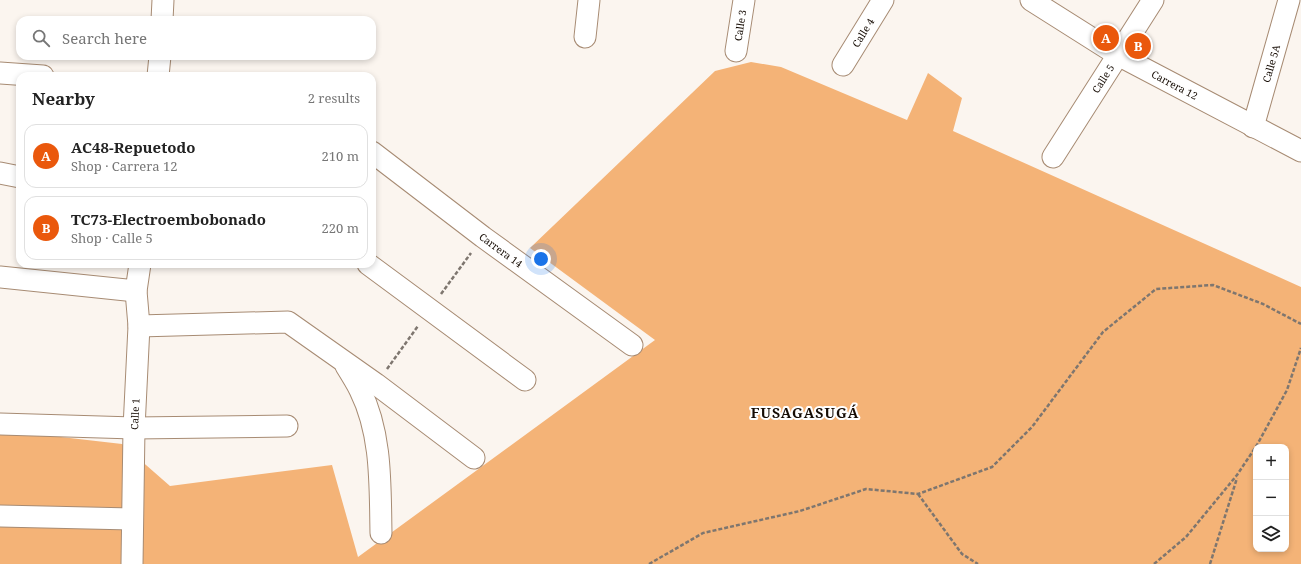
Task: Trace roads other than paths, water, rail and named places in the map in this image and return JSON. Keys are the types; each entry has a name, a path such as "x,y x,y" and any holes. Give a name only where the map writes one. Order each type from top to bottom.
{"street":[{"path":"162,16 163,0"},
{"path":"585,37 589,0"},
{"name":"Calle 3","path":"736,50 744,0"},
{"name":"Calle 4","path":"843,65 883,0"},
{"name":"Carrera 12","path":"1031,0 1118,55 1301,151"},
{"name":"Calle 5","path":"1054,157 1153,0"},
{"name":"Calle 5A","path":"1253,127 1289,0"},
{"path":"158,72 160,60"},
{"path":"0,73 16,74"},
{"name":"Carrera 14","path":"376,155 483,237 632,345"},
{"path":"0,173 16,176"},
{"name":"Calle 1","path":"132,564 134,428 139,326 136,291 139,268"},
{"path":"373,268 525,380"},
{"path":"0,278 136,291"},
{"path":"139,326 288,322 376,384 474,458"},
{"path":"344,362 360,390 372,424 380,469 381,533"},
{"path":"0,424 134,428 287,426"},
{"path":"0,516 132,519"}],"place":[{"name":"AC48-Repuetodo","path":"1106,38"},
{"name":"TC73-Electroembobonado","path":"1138,46"}],"district":[{"name":"FUSAGASUGÁ","path":"805,413"}]}
